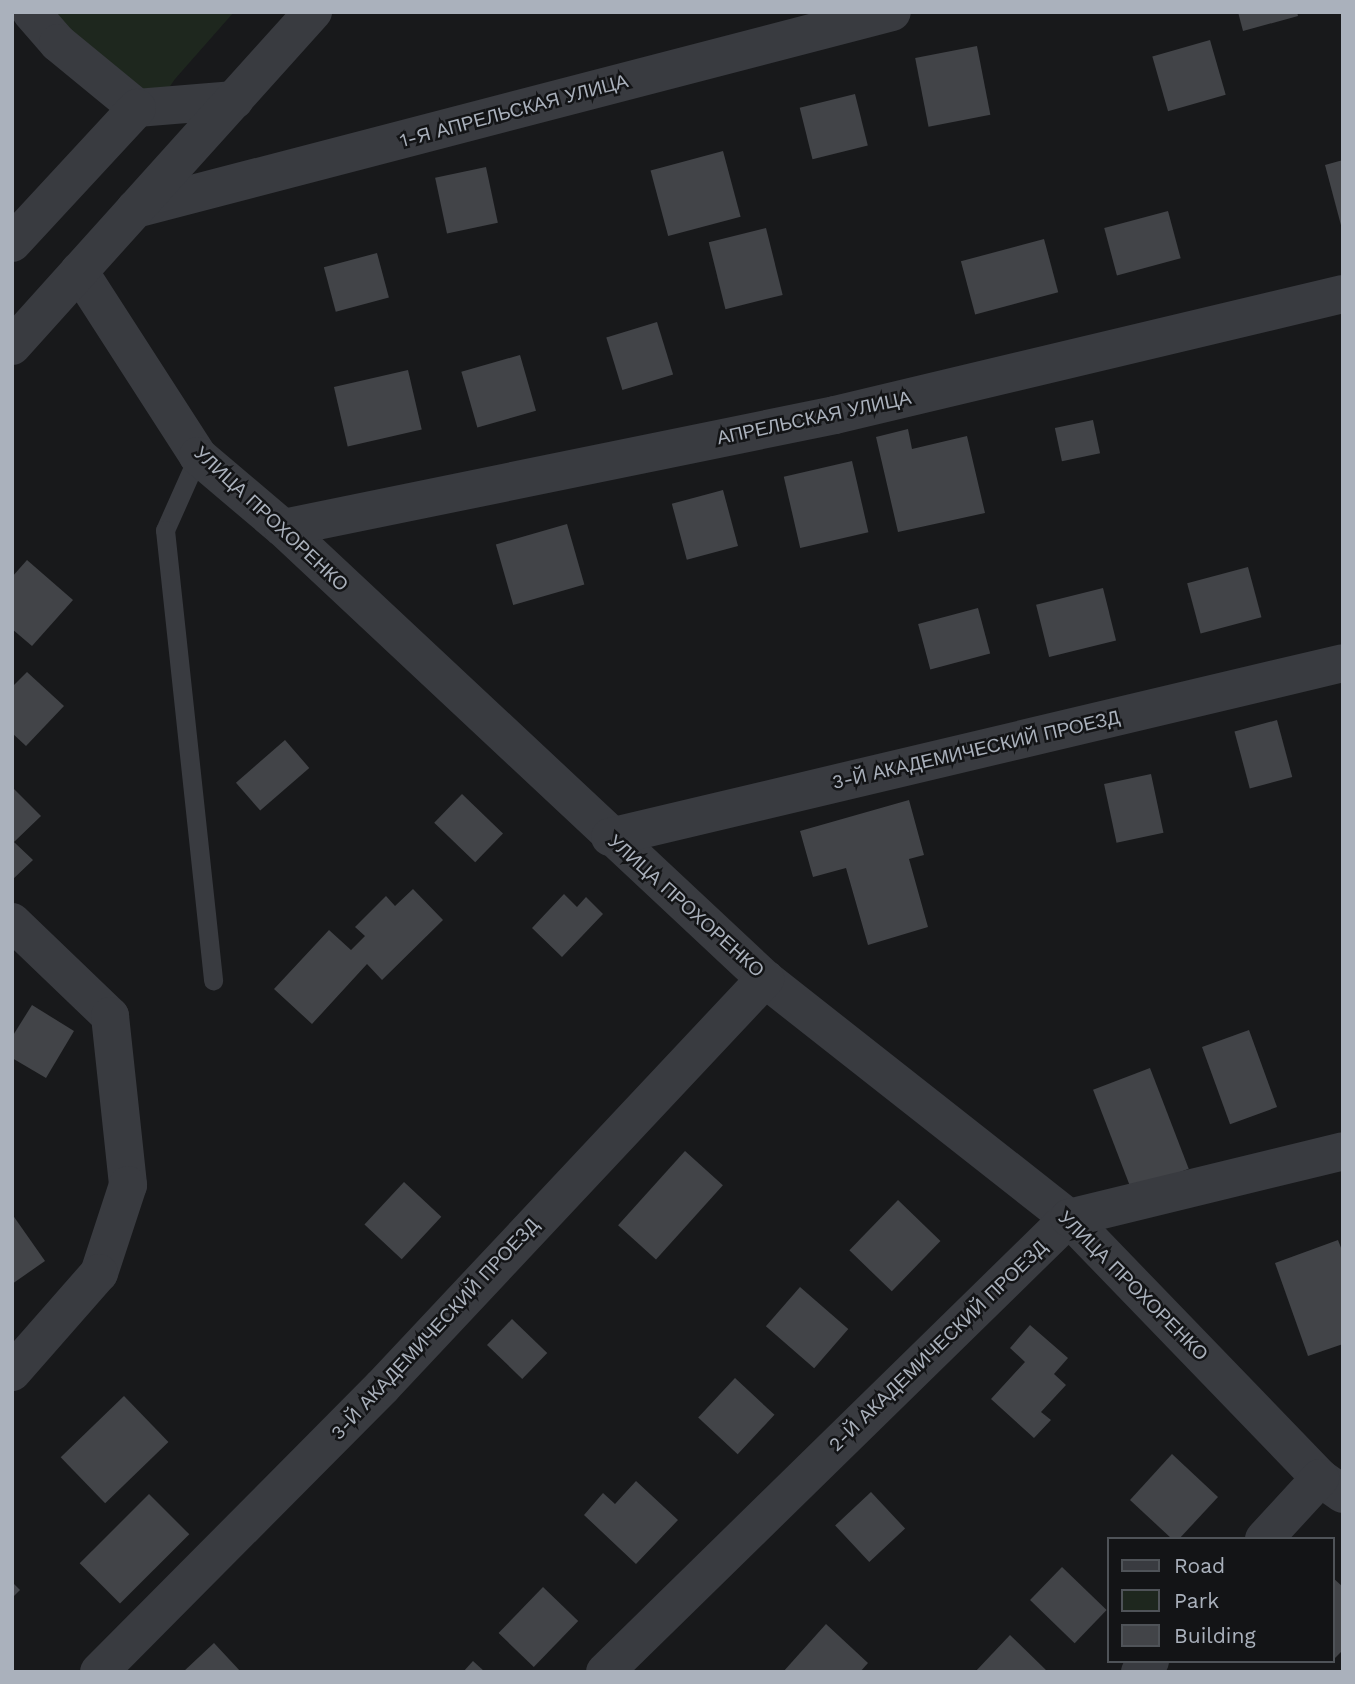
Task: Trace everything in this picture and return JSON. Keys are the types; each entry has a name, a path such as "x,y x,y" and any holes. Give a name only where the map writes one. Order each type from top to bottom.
{"street":[{"path":"31,12 58,43 137,108"},
{"path":"12,346 313,12"},
{"name":"1-Я АПРЕЛЬСКАЯ УЛИЦА","path":"135,209 892,12"},
{"path":"12,243 137,108 234,100"},
{"name":"УЛИЦА ПРОХОРЕНКО","path":"79,271 198,456 283,528 610,837 765,979 1069,1218 1331,1486"},
{"name":"АПРЕЛЬСКАЯ УЛИЦА","path":"283,528 835,415 1343,294"},
{"name":"3-Й АКАДЕМИЧЕСКИЙ ПРОЕЗД","path":"610,837 1343,663"},
{"path":"12,922 110,1016 128,1185 99,1273 12,1372"},
{"name":"3-Й АКАДЕМИЧЕСКИЙ ПРОЕЗД","path":"99,1672 382,1387 765,979"},
{"path":"1069,1218 1343,1151"},
{"name":"2-Й АКАДЕМИЧЕСКИЙ ПРОЕЗД","path":"605,1672 1069,1218"},
{"path":"1267,1537 1331,1486"}],"lane":[{"path":"198,456 165,530 214,980"}],"green space":[{"path":"12,12 234,12 175,79 137,134"}],"building":[{"path":"1238,12 1297,12 1298,16 1243,31"},
{"path":"1210,40 1226,95 1168,111 1152,57"},
{"path":"977,46 990,115 929,127 915,58"},
{"path":"855,94 868,145 813,159 800,108"},
{"path":"723,151 741,217 668,236 651,170"},
{"path":"1343,160 1343,228 1342,229 1325,165"},
{"path":"486,167 498,223 447,234 435,178"},
{"path":"1168,211 1181,258 1117,275 1104,228"},
{"path":"766,228 783,295 725,309 709,242"},
{"path":"1044,239 1058,292 975,314 961,261"},
{"path":"377,253 389,297 336,312 324,267"},
{"path":"657,322 673,375 622,390 606,337"},
{"path":"520,355 536,411 477,428 461,372"},
{"path":"408,370 422,429 348,447 334,387"},
{"path":"1093,420 1100,453 1062,461 1055,428"},
{"path":"908,429 912,449 967,436 985,513 898,532 876,437"},
{"path":"852,461 868,532 800,548 784,477"},
{"path":"723,490 738,546 687,560 672,504"},
{"path":"567,524 584,585 513,605 496,544"},
{"path":"27,560 73,600 32,646 12,629 12,577"},
{"path":"1248,567 1261,617 1201,634 1187,583"},
{"path":"1103,588 1116,640 1049,657 1036,605"},
{"path":"978,608 990,653 930,669 918,624"},
{"path":"27,672 64,706 26,746 12,733 12,687"},
{"path":"1277,720 1292,777 1250,788 1234,731"},
{"path":"285,740 309,768 260,811 236,783"},
{"path":"1151,774 1163,833 1117,843 1104,784"},
{"path":"12,787 41,816 14,842 33,860 12,880"},
{"path":"462,794 503,834 475,862 434,823"},
{"path":"909,800 924,855 909,859 928,927 868,945 846,868 813,877 800,831"},
{"path":"413,889 443,920 382,980 367,964 312,1024 274,989 329,930 351,950 365,936 355,927 386,896 395,906"},
{"path":"564,894 577,907 586,897 603,914 562,957 532,928"},
{"path":"32,1005 74,1031 46,1078 12,1058 12,1037"},
{"path":"1249,1030 1277,1107 1230,1124 1202,1047"},
{"path":"1150,1068 1189,1169 1132,1191 1093,1090"},
{"path":"685,1151 723,1185 656,1259 618,1225"},
{"path":"404,1182 441,1217 402,1259 364,1224"},
{"path":"898,1200 940,1241 892,1291 849,1250"},
{"path":"12,1214 45,1261 12,1284"},
{"path":"1338,1240 1343,1253 1343,1344 1308,1356 1275,1263"},
{"path":"800,1287 848,1329 814,1368 766,1326"},
{"path":"512,1319 547,1353 522,1379 487,1345"},
{"path":"1030,1325 1068,1358 1054,1374 1066,1385 1041,1412 1051,1420 1034,1438 991,1399 1025,1362 1010,1348"},
{"path":"735,1378 774,1415 738,1454 698,1417"},
{"path":"124,1396 168,1442 105,1503 61,1457"},
{"path":"1172,1454 1218,1497 1181,1537 1170,1537 1130,1500"},
{"path":"636,1481 678,1520 636,1564 584,1515 603,1493 615,1504"},
{"path":"871,1492 905,1529 869,1562 835,1525"},
{"path":"149,1494 189,1534 120,1604 80,1563"},
{"path":"1062,1567 1106,1609 1075,1643 1030,1600"},
{"path":"1334,1579 1343,1587 1343,1650 1334,1659"},
{"path":"12,1582 20,1590 12,1598"},
{"path":"543,1587 578,1621 534,1667 499,1633"},
{"path":"826,1624 868,1663 860,1672 783,1672"},
{"path":"1010,1635 1048,1672 975,1672"},
{"path":"214,1643 241,1672 183,1672"},
{"path":"473,1661 485,1672 463,1672"}]}
